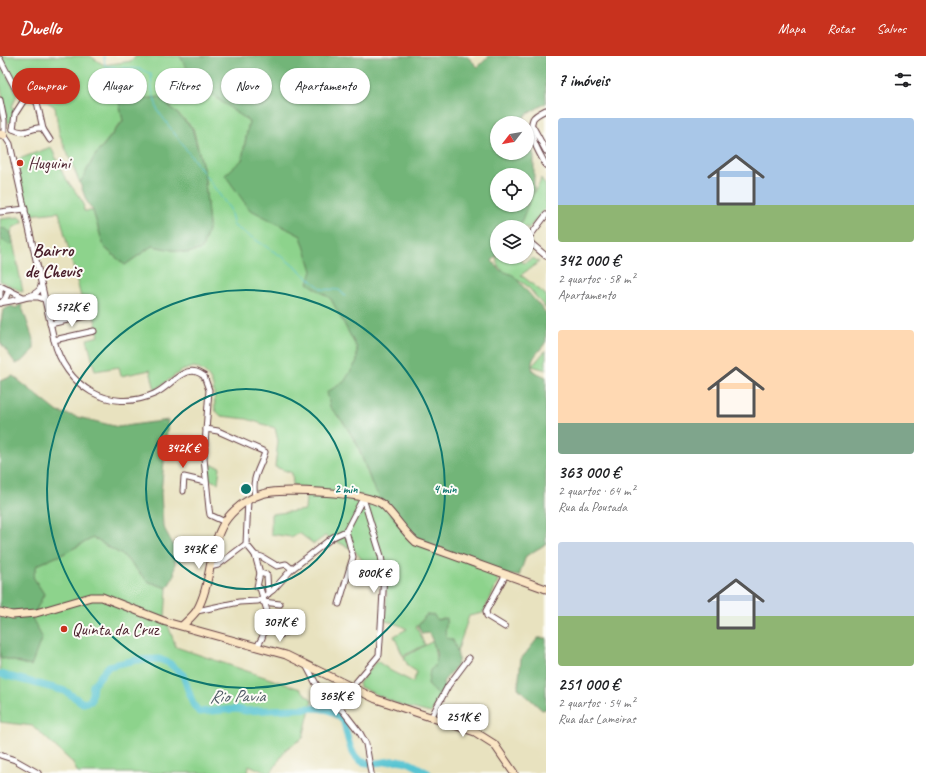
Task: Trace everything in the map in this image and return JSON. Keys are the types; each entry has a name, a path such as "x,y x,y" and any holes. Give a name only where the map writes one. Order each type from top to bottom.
{"street":[{"path":"0,59 12,84"},
{"path":"0,100 4,120 2,134"},
{"path":"13,129 18,108 21,104"},
{"path":"37,104 43,129 50,140"},
{"path":"534,117 546,110"},
{"path":"13,129 19,132 26,132 38,128 43,129"},
{"path":"2,134 13,129"},
{"path":"534,130 546,151"},
{"path":"2,134 8,140 57,354 64,367 72,377 88,390 105,397 120,400 136,399 155,394 186,373 193,371 204,376 210,390 204,458 205,482 210,515 225,522"},
{"path":"534,141 546,165"},
{"path":"0,212 25,209"},
{"path":"546,215 527,240 546,256"},
{"path":"0,304 38,292 41,285"},
{"path":"0,286 26,297 38,297 44,299"},
{"path":"0,304 5,299 9,290"},
{"path":"50,324 90,315"},
{"path":"54,340 94,331"},
{"path":"206,429 218,431 265,452 254,478 253,488 256,496"},
{"path":"183,491 184,477 205,482"},
{"path":"183,625 196,611 202,600 215,546 225,522 248,500 256,496 280,490 297,490 363,498 382,504 408,535 416,542 546,588"},
{"path":"262,600 292,569 333,537 346,530 363,498"},
{"path":"352,687 379,655 381,626 384,574 381,556 363,498"},
{"path":"248,500 246,544 255,555 260,574 257,587 260,588 262,600 269,617 257,647"},
{"path":"238,508 247,515"},
{"path":"339,604 353,557 346,530"},
{"path":"210,567 218,565 246,544"},
{"path":"255,555 262,557 277,566 286,564 292,569"},
{"path":"260,574 267,575 268,594"},
{"path":"505,627 493,622 487,616 486,611 506,574"},
{"path":"0,612 12,615 36,612 91,597 102,596 166,622 183,625 286,655 376,699 432,716 475,732 487,739 503,756 514,773"},
{"path":"196,611 238,602 262,600 280,604"},
{"path":"267,624 280,635 286,632 291,626"},
{"path":"432,716 448,686 469,658"},
{"path":"305,664 326,700 343,711 352,721 366,744 370,771"},
{"path":"312,678 315,669"},
{"path":"0,755 15,760 38,773"}],"green space":[{"path":"0,56 90,56 104,65 132,61 136,56 180,56 187,68 155,68 155,98 147,99 147,68 88,68 88,104 119,104 123,120 94,157 80,183 59,133 55,107 50,104 80,104 80,68 12,68 12,81 1,62"},
{"path":"180,56 467,56 478,67 489,56 546,56 546,103 524,116 490,116 490,160 534,160 534,168 490,168 490,212 525,212 522,220 490,220 490,264 495,264 500,270 513,275 546,313 546,341 534,358 532,366 533,371 546,377 546,544 526,556 519,576 493,573 404,533 373,487 357,444 344,423 330,407 327,392 344,382 357,361 357,348 331,299 308,283 312,271 301,236 249,209 225,175 242,160 249,121 225,104 272,104 272,68 221,68 221,101 213,95 213,68 187,68"},
{"path":"0,63 12,85 12,107 15,110 10,123 8,123 0,84"},
{"path":"213,95 221,101 221,104 225,104 249,121 242,160 275,222 301,236 313,271 308,283 331,299 357,348 357,361 330,407 344,423 357,444 373,487 497,577 498,582 483,613 469,616 456,655 456,649 445,634 445,627 447,623 444,618 437,620 426,615 418,626 416,626 425,645 403,656 394,636 407,629 395,623 385,621 387,593 378,573 367,566 354,550 325,536 314,544 299,533 291,537 271,534 271,514 305,510 306,496 305,489 293,485 292,473 275,467 278,441 275,428 247,419 221,416 215,410 214,390 210,379 201,370 194,367 181,371 155,390 150,370 121,376 119,367 95,371 87,339 99,336 89,296 81,297 59,212 28,215 16,160 51,147 64,176 83,202 84,211 93,211 104,247 125,265 152,246 188,253 202,249 209,225 204,171 193,128 167,104 213,104"},
{"path":"155,98 155,104 167,104 192,128 204,171 209,226 202,249 188,253 152,246 125,265 104,247 93,211 86,200 80,183 94,157 123,121 119,104 147,104 147,99"},
{"path":"541,178 546,186 546,208 534,222 534,220 519,220 523,212 534,212 534,193"},
{"path":"22,218 23,222 13,228 11,232 23,292 0,281 0,219"},
{"path":"0,228 9,231 13,244 10,245 0,239"},
{"path":"534,259 539,262 521,275 546,295 546,309 528,287 499,267 498,264 534,264"},
{"path":"21,304 34,342 34,349 24,360 16,364 0,342 0,326 3,310 11,306 16,308"},
{"path":"546,350 546,370 532,366"},
{"path":"13,376 58,412 118,427 168,420 161,493 163,526 176,550 174,576 167,588 147,581 124,556 93,538 63,554 37,565 33,577 44,594 32,618 42,637 31,666 0,657 0,381"},
{"path":"206,463 220,467 218,483 208,479"},
{"path":"93,538 124,556 147,581 167,588 165,617 176,647 300,689 312,700 303,738 286,749 271,773 267,773 249,765 248,773 78,773 72,762 33,726 0,722 0,657 31,666 32,618 44,594 33,577 37,565 63,554"},
{"path":"426,615 434,615 437,620 446,618 446,637 453,640 458,655 457,664 443,682 445,688 440,695 435,693 428,684 430,670 434,667 437,658 429,633 422,634 418,626"},
{"path":"538,638 546,638 546,709 542,710 518,688 521,659"},
{"path":"433,641 437,664 428,684 435,693 440,695 431,713 402,706 360,687 359,683 377,661 391,671 413,682 417,672 408,666 404,657"}],"waterway":[{"path":"104,56 105,66 140,69 151,74 152,90 158,111 230,209 234,226 284,258 322,289 339,290 345,296"},
{"name":"Rio Pavia","path":"0,674 65,691 83,703 91,701 93,685 109,666 136,660 159,659 169,663 183,675 193,704 199,712 237,709 246,711 317,708 329,710 343,719 350,746 358,759 368,763 398,760 412,764 428,773"}],"place":[{"name":"Huguini","path":"20,163"},
{"name":"Quinta da Cruz","path":"64,629"}],"district":[{"name":"Bairro de Chevis","path":"53,260"}]}
